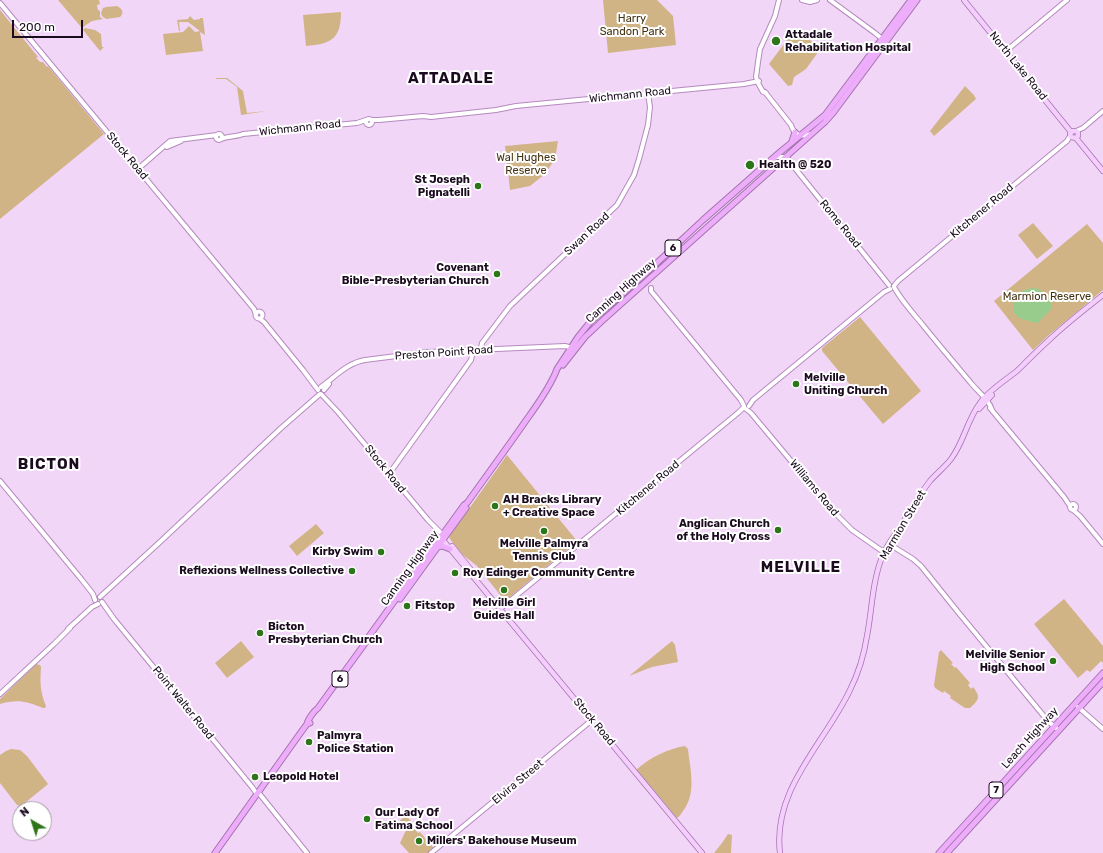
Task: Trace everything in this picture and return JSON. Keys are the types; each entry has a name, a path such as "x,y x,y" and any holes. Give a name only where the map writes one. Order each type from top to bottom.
{"highway":[{"name":"Canning Highway","path":"215,853 261,787 307,724 309,724 318,711 318,708 366,642 368,637 532,412 555,375 560,371 584,329 596,316 646,273 773,158 819,121 830,109 911,0"},
{"name":"Canning Highway","path":"572,349 588,333 812,134 833,113 917,0"},
{"path":"791,143 795,132"},
{"path":"584,329 588,333"},
{"name":"Canning Highway","path":"366,642 370,639 438,547 442,537"},
{"path":"438,547 442,546 450,548"},
{"name":"Leach Highway","path":"939,853 1103,673"},
{"name":"Leach Highway","path":"947,853 1103,682"}],"main road":[{"name":"North Lake Road","path":"966,0 1103,171"},
{"name":"North Lake Road","path":"1075,135 1103,167"},
{"name":"Marmion Street","path":"781,853 783,823 789,799 794,787 802,771 847,701 859,673 868,645 876,584 885,553 930,485 957,455 977,413 985,400 1031,360 1051,340 1103,296"},
{"name":"Stock Road","path":"442,537 481,587 486,591"},
{"name":"Stock Road","path":"442,537 482,583 486,591 500,609 702,853"}],"street":[{"path":"779,0 775,16 760,50 756,77 763,92 766,93 795,132 800,136 812,134"},
{"path":"802,0 810,2 817,0"},
{"path":"830,0 882,37 883,45"},
{"path":"1006,50 1067,0"},
{"name":"Stock Road","path":"0,2 257,313 257,318 261,318 303,370 312,378 434,530 442,537"},
{"path":"882,39 892,34"},
{"name":"Wichmann Road","path":"138,169 162,148 172,142 219,137 234,137 243,134 357,122 366,122 369,125 372,121 423,116 428,114 758,82"},
{"name":"Swan Road","path":"480,351 482,343 510,306 617,205 634,175 639,159 648,125 650,107 648,93"},
{"name":"Kitchener Road","path":"500,609 829,339 1103,111"},
{"path":"791,125 794,126 800,134 799,145"},
{"path":"773,158 782,156 785,157 786,147"},
{"name":"Rome Road","path":"785,157 788,158 793,164 978,394 985,400 1064,497 1072,505 1076,505 1074,509 1103,544"},
{"name":"Williams Road","path":"651,288 652,292 740,400 832,510 852,530 885,553"},
{"name":"Preston Point Road","path":"0,694 121,581 313,396 345,371 364,362 428,354 572,349"},
{"path":"389,474 472,358 473,352"},
{"name":"Point Walter Road","path":"0,481 252,786 256,795 263,798 264,802 307,853"},
{"path":"890,545 920,564 958,612 1058,731"},
{"path":"1075,704 1103,729"},
{"name":"Elvira Street","path":"433,853 592,720"},
{"path":"252,786 257,788 261,787"},
{"path":"256,795 264,802"}],"green space":[{"path":"58,0 99,0 100,4 97,5 98,10 100,11 100,17 103,19 92,21 81,27"},
{"name":"Harry Sandon Park","path":"603,0 657,0 673,16 676,45 608,53"},
{"path":"117,6 121,8 122,11 120,17 106,19 102,16 101,13 103,8"},
{"path":"0,10 38,57 36,58 40,62 43,62 47,67 48,66 104,134 0,219"},
{"path":"341,12 339,28 337,34 333,38 322,44 306,46 303,15"},
{"path":"190,16 194,20 203,18 205,35 200,32 203,51 166,55 163,34 183,32 189,26 195,32 200,31 188,22 179,22 179,31 177,20 188,19"},
{"path":"85,28 95,30 101,34 102,47 104,47 100,51 83,30"},
{"path":"794,29 821,48 806,69 794,77 792,85 788,86 769,64"},
{"path":"216,78 227,78 243,91 247,113 267,111 241,115 237,87 226,79"},
{"path":"965,86 976,99 934,136 930,131"},
{"name":"Wal Hughes Reserve","path":"558,141 555,159 545,174 530,186 510,190 505,146"},
{"path":"1033,223 1053,246 1037,259 1018,235"},
{"name":"Marmion Reserve","path":"1087,224 1103,243 1103,290 1033,350 994,301"},
{"path":"860,317 921,391 883,424 822,351 822,348"},
{"path":"507,455 577,541 505,601 477,566 463,555 449,536"},
{"path":"316,524 324,533 297,556 289,546"},
{"path":"1064,599 1103,646 1103,663 1101,661 1090,672 1087,670 1078,678 1034,624"},
{"path":"241,641 254,657 227,678 215,663"},
{"path":"672,641 675,645 678,662 652,667 629,676"},
{"path":"941,650 953,663 951,664 955,668 956,667 970,683 968,685 971,689 973,687 977,693 978,698 970,708 965,708 950,698 951,696 944,691 943,693 935,688 934,685 939,652"},
{"path":"36,664 40,665 41,667 41,687 46,706 45,708 22,702 0,704 0,699"},
{"path":"685,746 688,749 692,781 690,797 677,818 637,769 660,754"},
{"path":"11,749 20,750 27,756 48,784 27,801 14,801 0,783 0,755"},
{"path":"404,817 408,818 416,826 414,828 418,833 420,832 433,847 431,853 409,853 400,843 407,828 400,824 393,830 392,828"},
{"path":"728,834 732,835 731,853 714,853 722,843"}],"shaded area":[{"path":"1031,288 1037,288 1042,291 1052,306 1050,311 1036,323 1019,318 1013,312 1016,295"}],"place":[{"name":"Attadale Rehabilitation Hospital","path":"776,41"},
{"name":"Health @ 520","path":"750,165"},
{"name":"St Joseph Pignatelli","path":"478,186"},
{"name":"Covenant Bible-Presbyterian Church","path":"497,274"},
{"name":"Melville Uniting Church","path":"796,384"},
{"name":"AH Bracks Library + Creative Space","path":"495,506"},
{"name":"Anglican Church of the Holy Cross","path":"778,530"},
{"name":"Melville Palmyra Tennis Club","path":"544,531"},
{"name":"Kirby Swim","path":"381,552"},
{"name":"Reflexions Wellness Collective","path":"352,571"},
{"name":"Roy Edinger Community Centre","path":"455,573"},
{"name":"Melville Girl Guides Hall","path":"504,590"},
{"name":"Fitstop","path":"407,606"},
{"name":"Bicton Presbyterian Church","path":"260,633"},
{"name":"Melville Senior High School","path":"1053,661"},
{"name":"Palmyra Police Station","path":"309,742"},
{"name":"Leopold Hotel","path":"255,777"},
{"name":"Our Lady Of Fatima School","path":"367,819"},
{"name":"Millers' Bakehouse Museum","path":"419,841"}],"district":[{"name":"ATTADALE","path":"451,79"},
{"name":"BICTON","path":"49,465"},
{"name":"MELVILLE","path":"801,568"}]}
